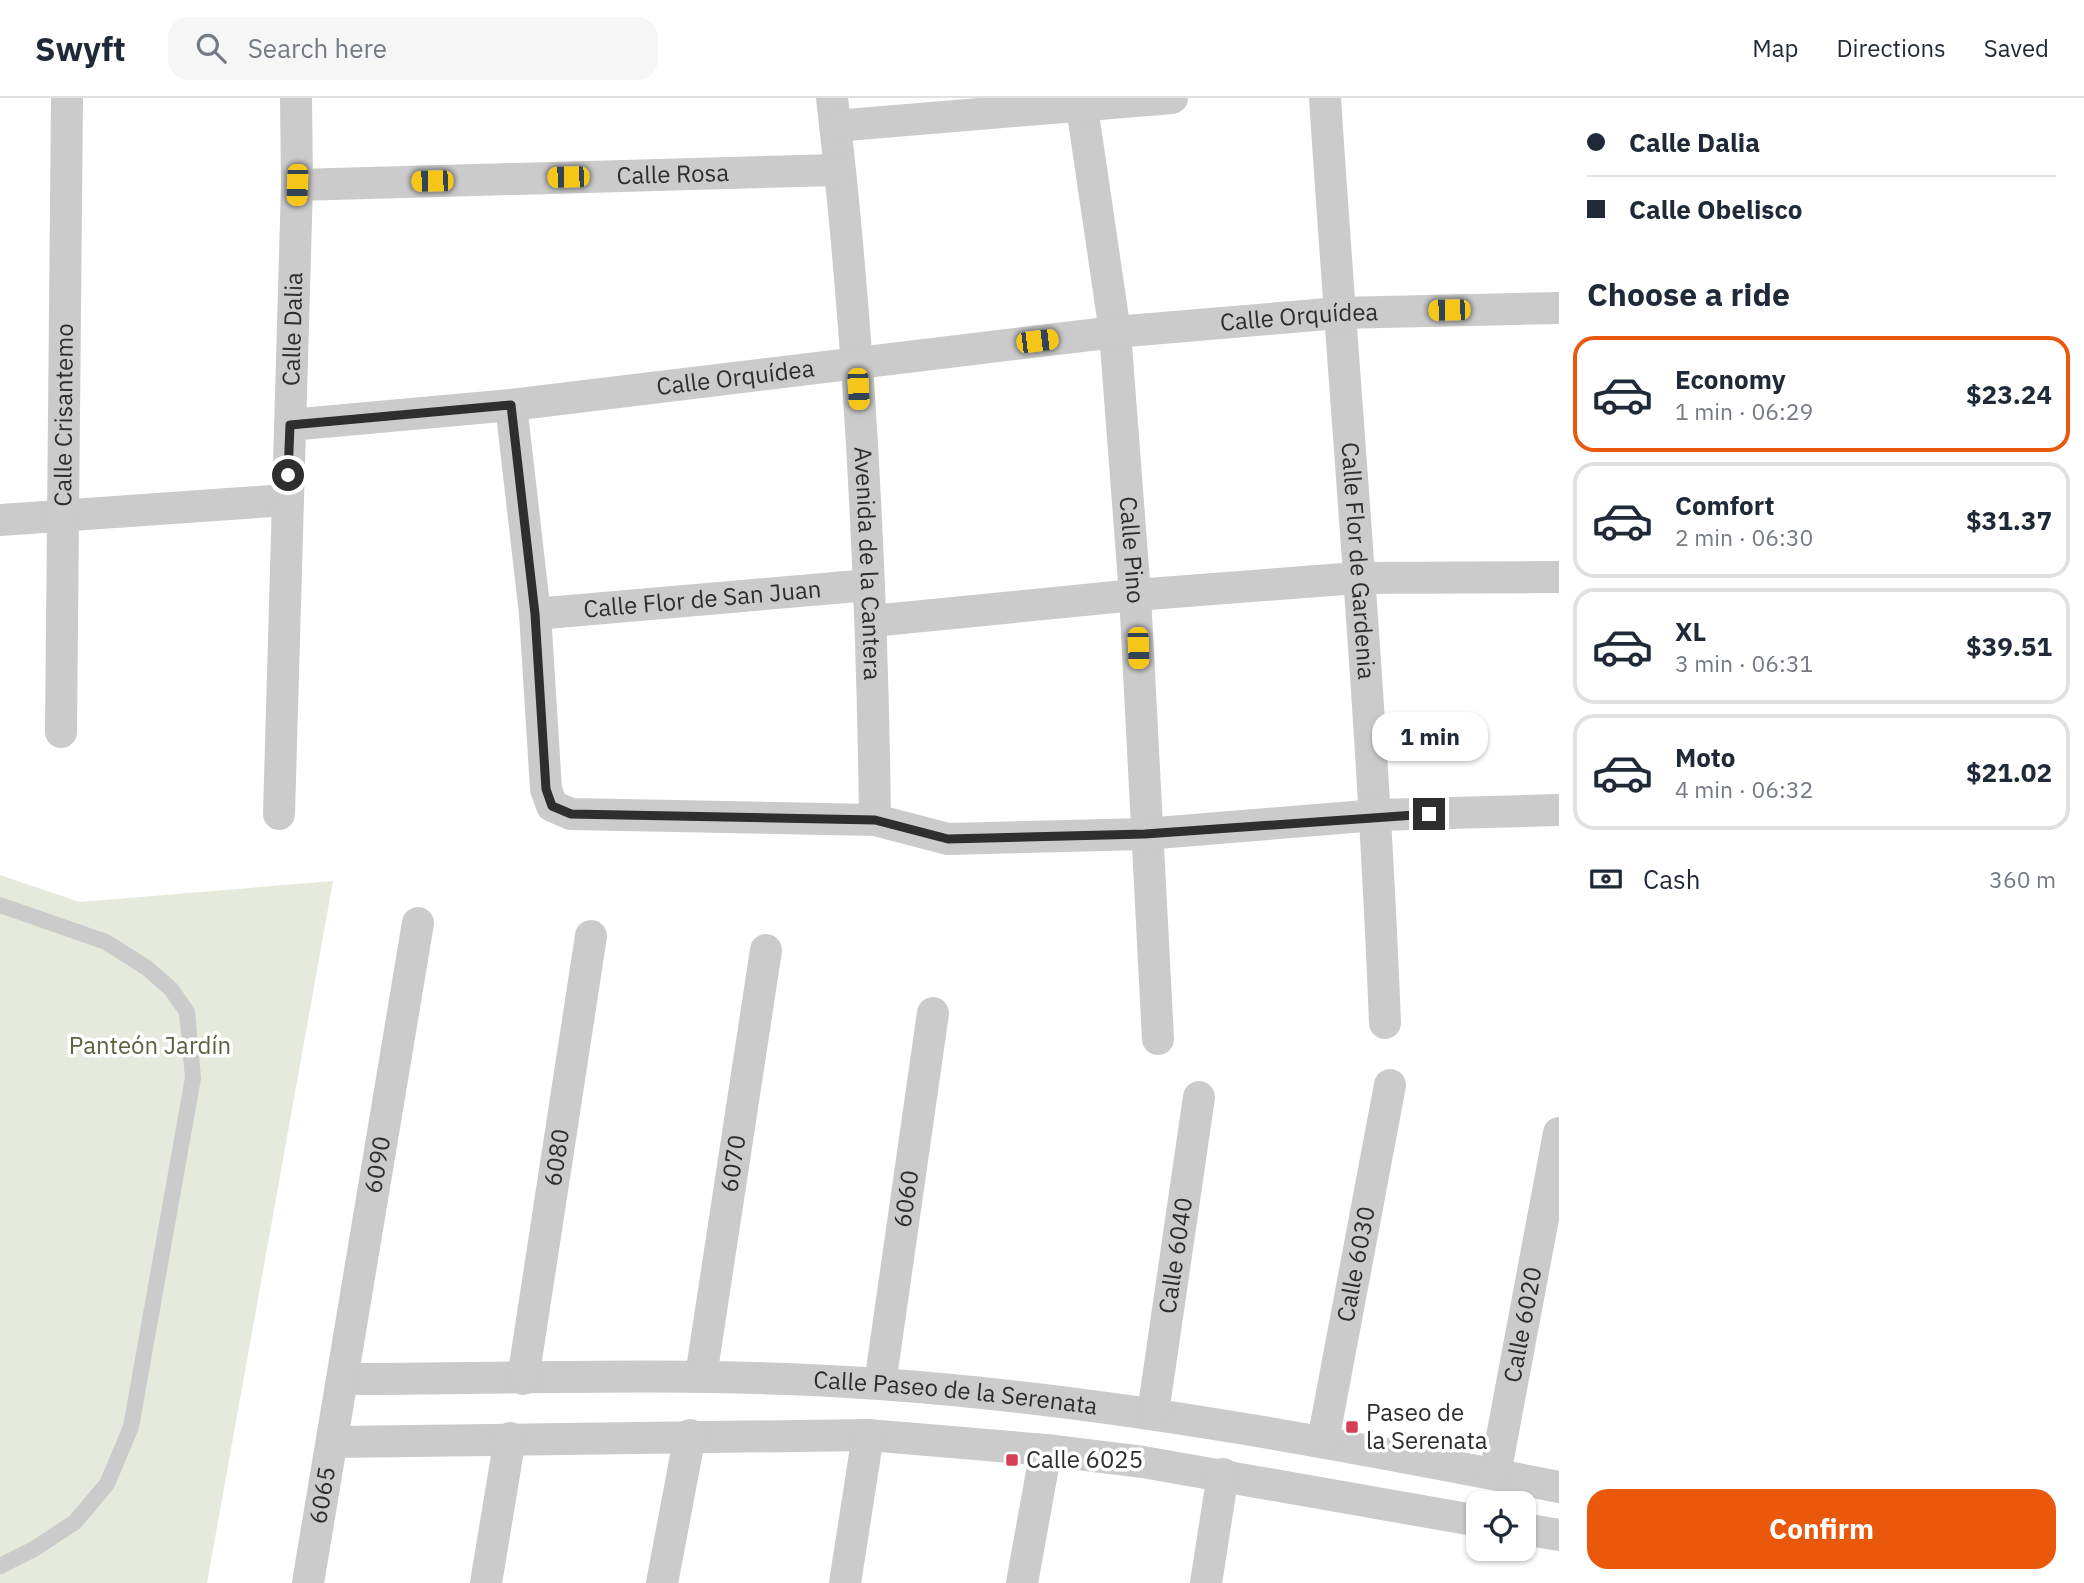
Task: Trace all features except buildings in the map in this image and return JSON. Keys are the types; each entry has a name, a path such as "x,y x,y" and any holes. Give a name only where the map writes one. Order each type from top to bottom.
{"street":[{"name":"Calle Crisantemo","path":"61,732 67,98"},
{"name":"Calle Dalia","path":"279,814 297,185 296,98"},
{"path":"834,112 1082,107 1172,98"},
{"name":"Calle Flor de Gardenia","path":"1325,98 1357,578 1377,815 1385,1023"},
{"name":"Calle Pino","path":"1082,107 1115,332 1135,595 1145,834 1158,1039"},
{"name":"Avenida de la Cantera","path":"834,112 856,362 872,621 875,820"},
{"name":"Calle Rosa","path":"297,185 838,170"},
{"name":"Calle Orquídea","path":"290,425 511,405 1115,332 1339,313 1559,308"},
{"path":"511,405 535,614 546,789 552,806 571,814 875,820 948,839 1145,834 1377,815 1559,810"},
{"path":"0,520 287,500"},
{"path":"872,621 1135,595 1357,578 1559,578"},
{"name":"Calle Flor de San Juan","path":"535,614 869,585"},
{"name":"6090","path":"342,1392 418,923"},
{"name":"6080","path":"523,1379 591,936"},
{"name":"6070","path":"701,1376 766,950"},
{"name":"6060","path":"880,1384 933,1013"},
{"name":"Calle 6030","path":"1323,1441 1390,1085"},
{"name":"Calle 6040","path":"1153,1413 1199,1097"},
{"name":"Calle 6020","path":"1495,1474 1559,1133"},
{"name":"Calle Paseo de la Serenata","path":"342,1392 523,1379 701,1376 880,1384 1153,1413 1323,1441 1559,1487"},
{"name":"6065","path":"308,1583 342,1392"},
{"path":"662,1583 690,1435"},
{"name":"Calle Paseo de la Serenata","path":"334,1442 690,1435 868,1435 1046,1450 1223,1474 1466,1519"},
{"path":"845,1583 868,1435"},
{"path":"486,1583 510,1438"},
{"path":"1022,1583 1046,1450"},
{"path":"1206,1583 1223,1474"},
{"path":"1536,1531 1559,1535"}],"lane":[{"path":"0,905 106,942 147,968 171,989 187,1012 192,1078 131,1427 107,1484 75,1522 34,1549 0,1566"}],"green space":[{"name":"Panteón Jardín","path":"0,875 80,902 333,881 207,1583 0,1583"}],"place":[{"name":"Paseo de la Serenata","path":"1352,1427"},
{"name":"Calle 6025","path":"1012,1460"}],"route":[{"path":"288,475 290,425 511,405 535,614 546,789 552,806 571,814 875,820 948,839 1145,834 1377,815 1429,814"}]}
